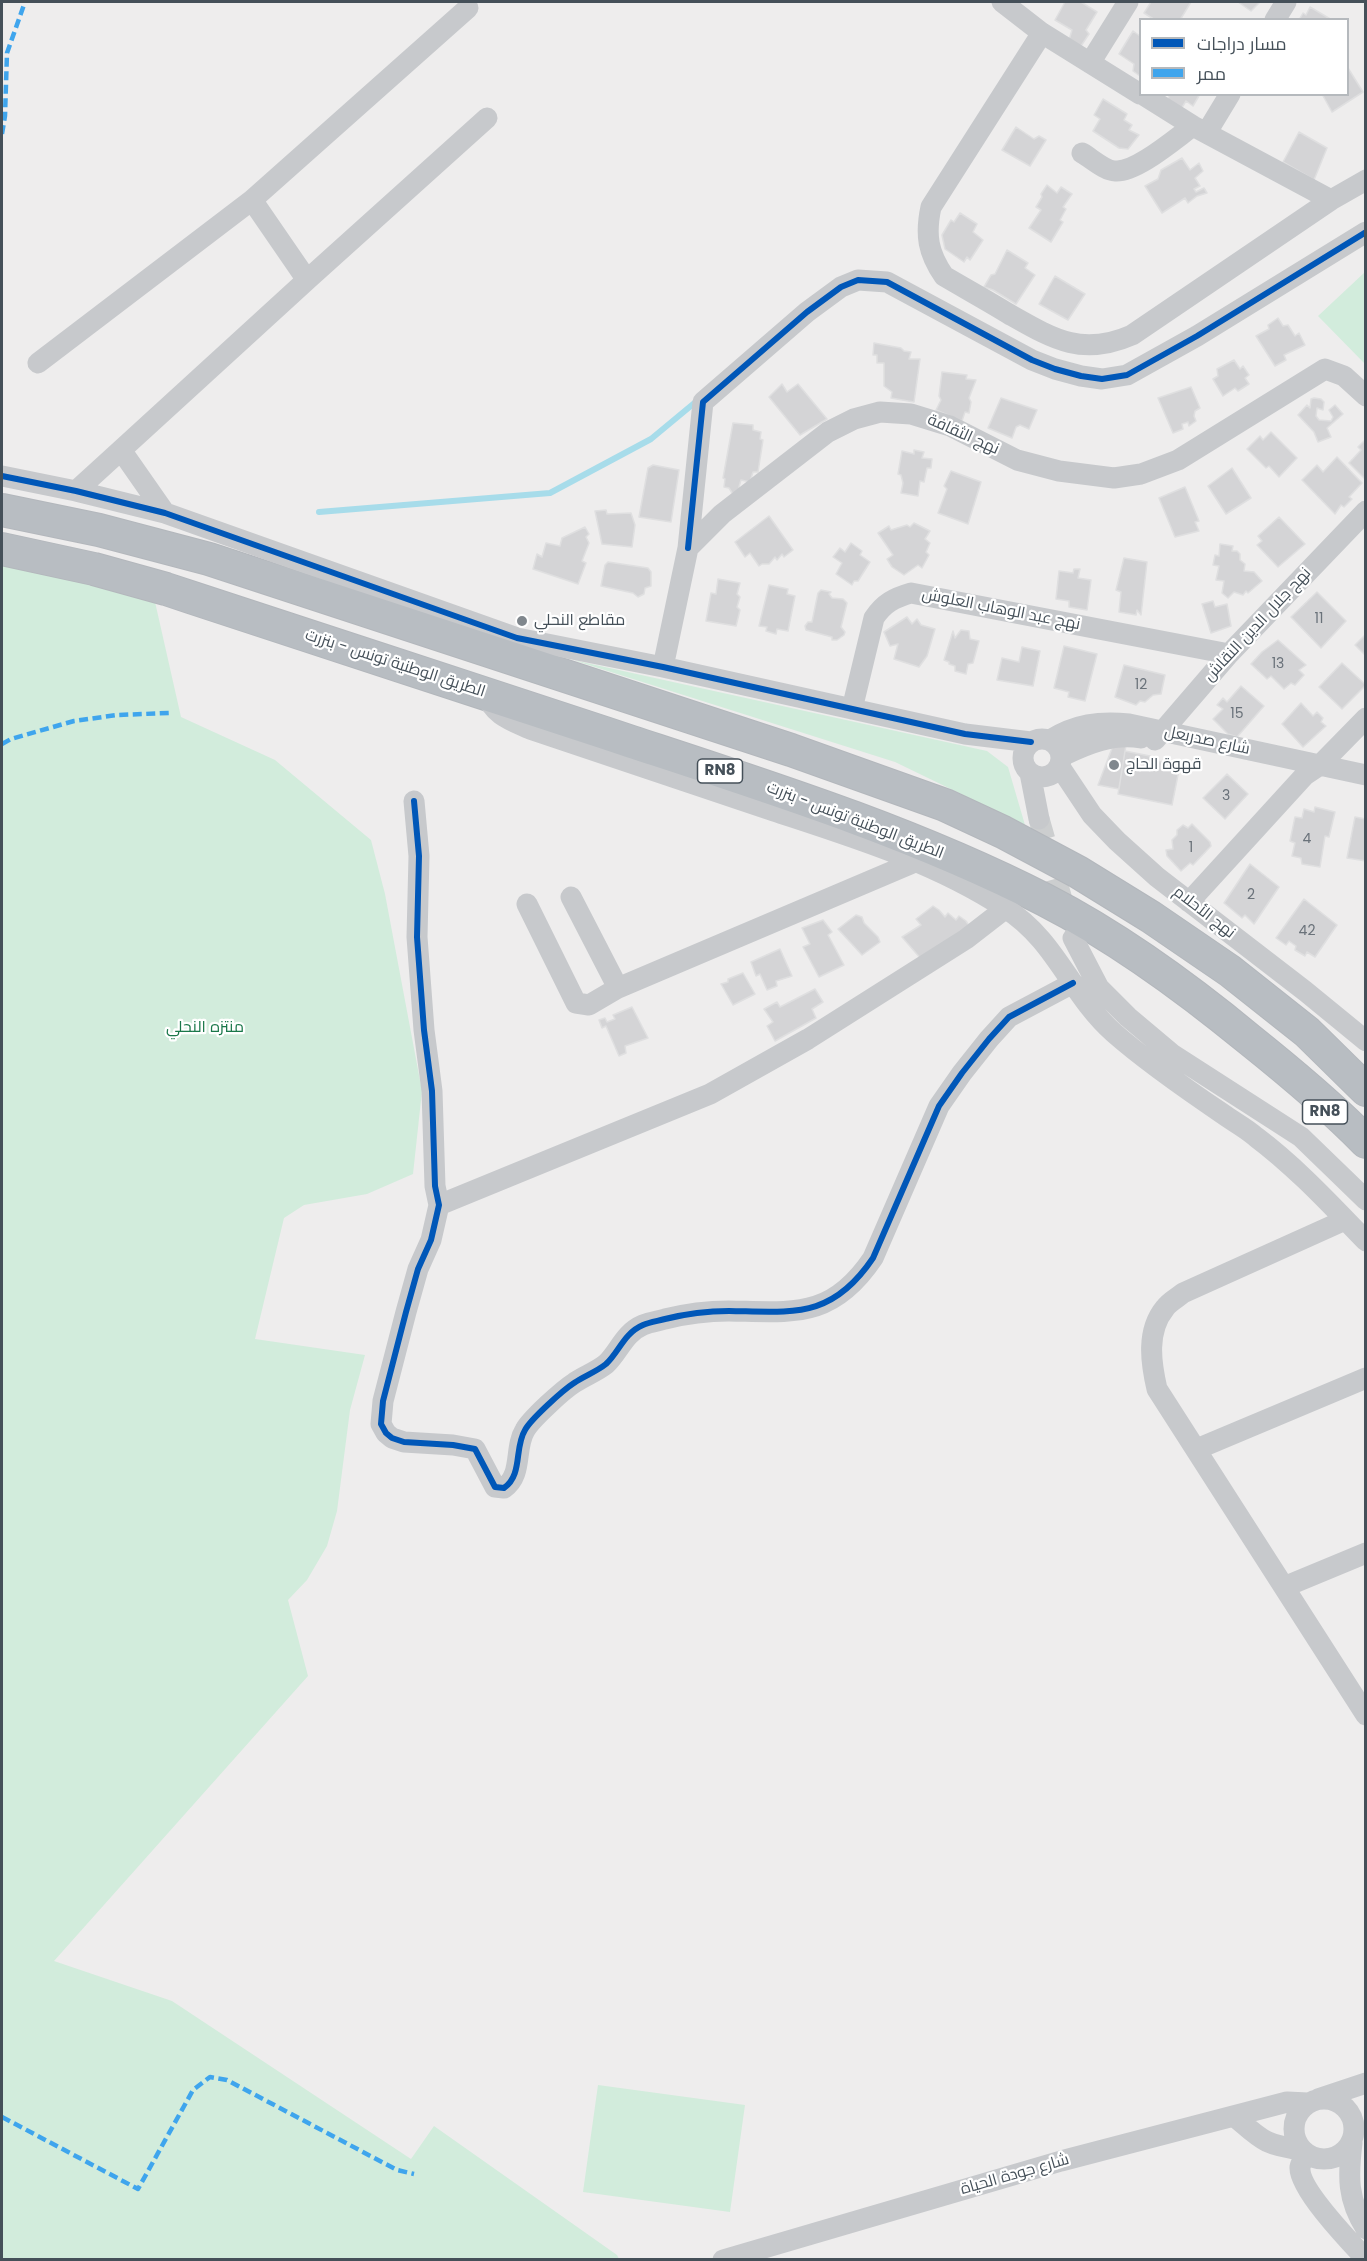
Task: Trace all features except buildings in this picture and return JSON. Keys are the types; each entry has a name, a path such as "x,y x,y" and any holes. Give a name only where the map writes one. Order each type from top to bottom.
{"highway":[{"name":"RN8","path":"2,510 99,530 209,560 803,753 945,805 1003,832 1078,872 1151,917 1230,971 1307,1032 1365,1090"},
{"name":"الطريق الوطنية تونس - بنزرت","path":"2,549 94,569 166,589 794,796 914,840 1046,900 1099,931 1198,997 1284,1067 1365,1142"},
{"name":"RN8","path":"1284,1067 1365,1158"}],"street":[{"path":"1002,2 1042,33 1139,93"},
{"path":"1090,63 1128,2"},
{"path":"1276,18 1286,2"},
{"path":"38,363 252,200 468,8"},
{"path":"1042,33 931,207 927,226 928,244 935,263 944,276 1052,338 1092,346 1114,343 1132,335 1331,200 1365,180"},
{"path":"1144,96 1331,200"},
{"path":"1082,153 1113,172 1123,171 1200,129 1228,96"},
{"path":"76,491 487,118"},
{"path":"252,200 307,280"},
{"path":"663,667 688,548 703,402 807,312 851,282 873,280 887,282 1032,360 1055,369 1102,379 1127,375 1197,336 1365,232"},
{"name":"نهج الثقافة","path":"688,548 722,514 828,432 854,419 880,411 911,414 950,426 1017,460 1059,471 1114,478 1141,474 1178,460 1325,369 1344,376 1365,396"},
{"path":"122,450 165,513"},
{"path":"2,476 165,513 341,574 489,630 517,638 663,667 1051,751"},
{"name":"نهج جلال الدين النقاش","path":"1158,736 1229,654 1365,511"},
{"name":"نهج عبد الوهاب العلوش","path":"852,709 874,618 882,606 895,597 910,593 1229,654"},
{"path":"486,693 490,705 500,716 530,729 800,819 916,861 1006,908 1039,935 1096,1016 1115,1034 1197,1096 1257,1137 1319,1192 1365,1241"},
{"path":"1189,902 1365,718"},
{"name":"شارع صدربعل","path":"1026,768 1040,777 1056,772 1051,751 1064,731 1092,723 1129,724 1158,736 1313,770 1365,788"},
{"path":"964,734 1026,768"},
{"path":"1039,819 1026,768 1026,747 1051,751"},
{"name":"نهج الأحلام","path":"1051,751 1092,815 1117,841 1189,902 1305,991 1365,1041"},
{"name":"شارع صدربعل","path":"1313,770 1365,775"},
{"path":"414,801 419,856 417,937 424,1030 432,1091 435,1186 439,1205 431,1240 418,1269 382,1401 381,1424 392,1438 404,1442 453,1444 475,1449 495,1487 504,1488 514,1479 520,1438 526,1427 572,1384 606,1364 630,1333 643,1325 700,1313 797,1311 822,1305 841,1294 860,1277 873,1258 939,1106 962,1072 1009,1017 1073,983"},
{"path":"527,904 576,1003 594,1004 618,988 916,861"},
{"path":"571,897 618,988"},
{"path":"439,1205 710,1094 808,1039 966,939 1006,908"},
{"path":"1073,938 1099,988 1128,1017 1172,1054 1301,1137 1365,1200"},
{"path":"1345,1220 1183,1293 1164,1308 1153,1330 1150,1360 1157,1389 1365,1715"},
{"path":"1197,1449 1365,1378"},
{"path":"1284,1587 1365,1553"},
{"name":"شارع جودة الحياة","path":"723,2259 777,2252 1061,2161 1287,2102 1311,2102 1365,2083"},
{"path":"1304,2152 1296,2141 1294,2130 1295,2120 1300,2110 1322,2098 1340,2103 1347,2109 1357,2128 1349,2170 1352,2201 1365,2229"},
{"path":"1234,2116 1266,2143 1326,2159 1336,2157 1345,2151 1357,2128"},
{"path":"1304,2152 1300,2166 1304,2183 1323,2210 1365,2259"}],"green space":[{"path":"1365,272 1365,364 1318,316"},
{"name":"منتزه النحلي","path":"2,559 153,593 181,717 275,760 371,840 385,894 422,1091 413,1174 367,1194 304,1205 284,1218 255,1339 365,1355 350,1410 337,1511 327,1546 307,1580 288,1600 308,1676 54,1961 172,2001 411,2159 434,2126 617,2255 619,2259 2,2259"},
{"path":"573,660 987,751 1008,767 1025,825 895,762"},
{"path":"598,2085 745,2105 730,2212 583,2192"}],"waterway":[{"path":"319,512 550,493 651,439 698,400"}],"tunnel":[{"path":"1039,819 1067,917"}],"marked path":[{"path":"2,134 5,116 7,53 25,2"},
{"path":"2,744 11,739 74,721 117,715 169,713"},
{"path":"2,2117 138,2189 193,2090 210,2077 227,2080 397,2170 414,2174"}],"cycle path":[{"path":"688,548 703,402 807,312 841,287 858,280 887,282 1032,360 1055,369 1102,379 1127,375 1197,336 1366,232"},
{"path":"2,476 165,513 517,638 663,667 965,734 1031,742"},
{"path":"414,801 419,856 417,937 424,1030 432,1091 435,1186 439,1205 431,1240 418,1269 406,1312 383,1401 381,1424 392,1438 404,1442 453,1445 475,1449 495,1487 504,1488 510,1483 516,1469 522,1437 534,1419 569,1387 606,1364 636,1328 651,1322 697,1313 773,1312 810,1308 827,1302 842,1292 858,1278 873,1258 939,1106 962,1073 1009,1017 1073,983"}],"place":[{"name":"مقاطع النحلي","path":"522,621"},
{"name":"قهوة الحاج","path":"1114,765"}]}
